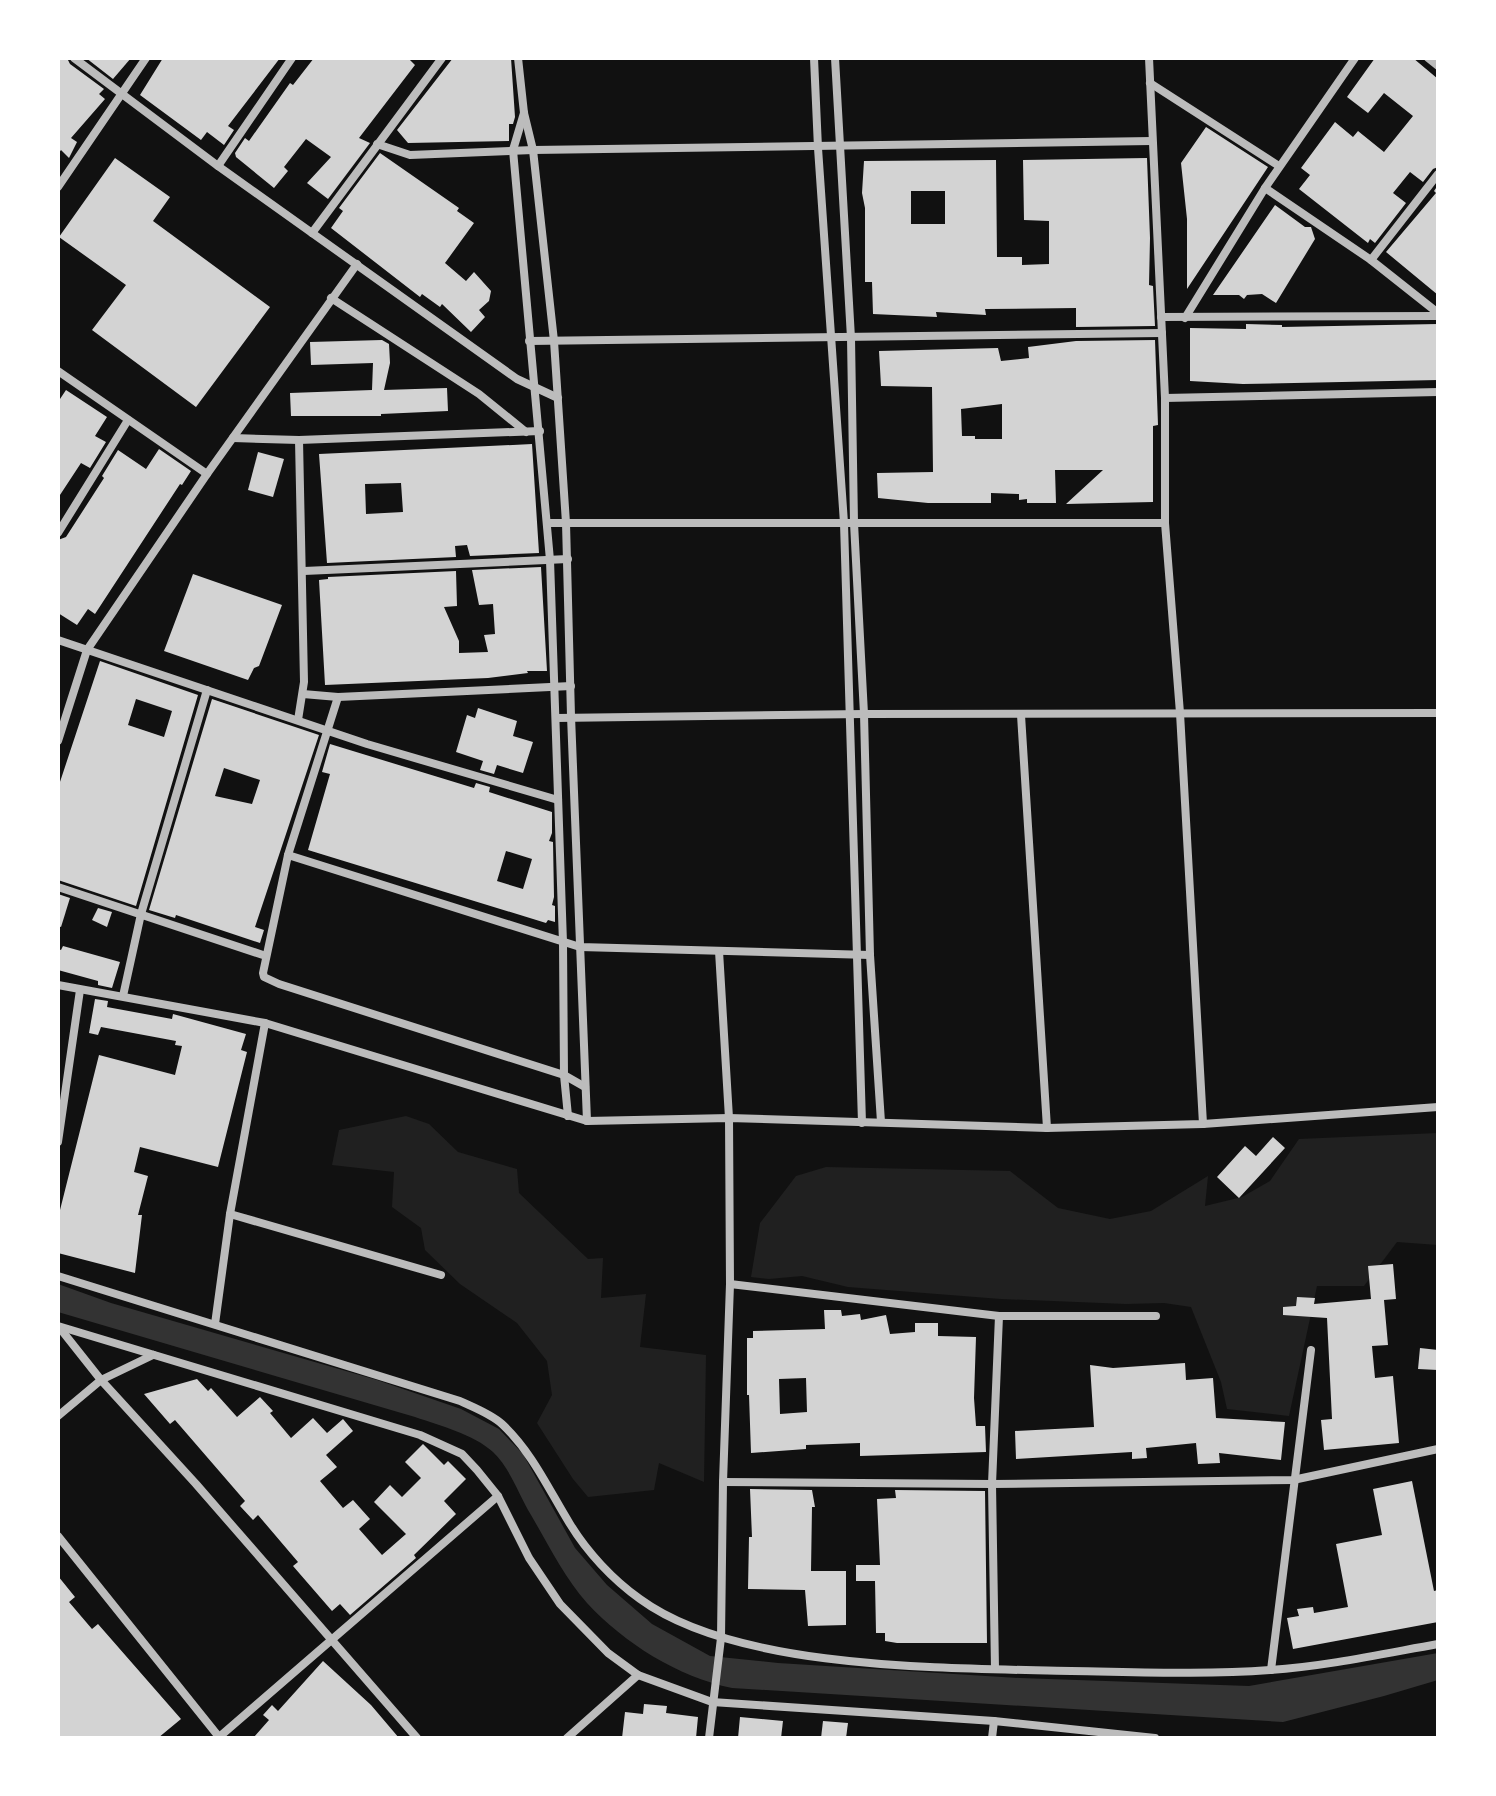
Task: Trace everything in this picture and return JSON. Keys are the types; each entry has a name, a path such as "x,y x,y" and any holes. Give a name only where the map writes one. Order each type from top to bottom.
{"street":[{"path":"74,58 218,166 517,379 558,398"},
{"path":"58,187 146,58"},
{"path":"218,166 292,58"},
{"path":"312,233 442,58"},
{"path":"518,58 524,113 533,150 558,398 568,559 587,1121"},
{"path":"814,58 844,523 862,1123"},
{"path":"835,58 851,338 854,523 864,714 870,955 881,1122"},
{"path":"1149,58 1165,398 1165,523 1180,713 1203,1124"},
{"path":"1185,318 1279,166 1355,58"},
{"path":"1428,58 1438,66"},
{"path":"1150,83 1279,166"},
{"path":"524,113 513,150 548,523 563,943 564,1075 568,1116"},
{"path":"377,144 410,155 513,150 1152,141"},
{"path":"1371,260 1438,174"},
{"path":"1265,188 1371,260 1438,315"},
{"path":"825,255 846,256"},
{"path":"58,741 87,650 207,474 357,264"},
{"path":"331,298 479,394 526,432"},
{"path":"1161,317 1438,315"},
{"path":"529,341 1162,333"},
{"path":"58,372 207,474"},
{"path":"1165,398 1438,392"},
{"path":"58,533 128,420"},
{"path":"836,425 853,427"},
{"path":"233,438 299,440 540,431"},
{"path":"298,720 303,694 304,571 299,440"},
{"path":"548,523 1165,523"},
{"path":"304,571 568,559"},
{"path":"58,640 326,730 558,800"},
{"path":"303,694 338,697 571,686"},
{"path":"123,996 141,914 207,690"},
{"path":"338,697 288,855 264,977 564,1075 585,1087"},
{"path":"556,718 1438,713"},
{"path":"1021,715 1047,1128"},
{"path":"851,791 866,793"},
{"path":"288,855 580,947 870,955"},
{"path":"853,865 867,866"},
{"path":"58,887 266,956"},
{"path":"709,1738 721,1638 730,1284 729,1118 719,951"},
{"path":"58,985 265,1023 587,1121 729,1118 1047,1128 1203,1124 1438,1107"},
{"path":"58,1142 80,990"},
{"path":"215,1324 230,1214 265,1023"},
{"path":"230,1214 441,1275"},
{"path":"58,1276 460,1401 485,1413 501,1423 520,1443 572,1528 595,1558 618,1580 663,1613 721,1638 791,1653 883,1663 1187,1673 1271,1670 1341,1662 1438,1644"},
{"path":"730,1284 999,1316 1156,1316"},
{"path":"995,1669 992,1484 999,1316"},
{"path":"58,1326 420,1435 462,1454 498,1496 547,1588 608,1653 638,1675 712,1702 994,1721 1155,1738"},
{"path":"58,1326 101,1380 417,1738"},
{"path":"1271,1670 1311,1350"},
{"path":"58,1416 101,1380 153,1355"},
{"path":"723,1482 992,1484 1293,1480 1438,1449"},
{"path":"58,1536 219,1737 498,1496"},
{"path":"567,1738 638,1675"},
{"path":"992,1738 994,1721"}],"shaded area":[{"path":"406,1116 429,1124 458,1152 517,1169 519,1193 588,1259 603,1258 601,1298 646,1294 640,1347 706,1355 704,1482 659,1463 654,1490 588,1497 573,1479 537,1423 552,1395 547,1361 517,1323 460,1284 425,1250 421,1228 392,1207 394,1172 332,1165 339,1130"},
{"path":"1438,1133 1438,1245 1397,1242 1364,1286 1317,1286 1289,1416 1227,1409 1221,1382 1191,1307 1164,1303 1001,1299 848,1287 802,1276 751,1277 760,1223 796,1176 826,1167 1010,1171 1058,1208 1110,1219 1151,1211 1208,1176 1205,1206 1242,1197 1270,1181 1299,1139"},
{"path":"58,1284 111,1303 377,1380 461,1409 499,1429 523,1454 575,1548 607,1585 652,1624 710,1656 1020,1678 1249,1686 1438,1653 1438,1680 1283,1722 732,1688 712,1683 672,1667 635,1645 587,1603 557,1560 504,1466 493,1452 476,1440 415,1417 58,1312"}],"building":[{"path":"58,58 67,58 70,64 104,89 99,94 105,99 71,138 77,142 69,158 61,150 58,154"},
{"path":"86,58 131,58 113,79"},
{"path":"163,58 280,58 228,126 234,130 224,145 207,132 201,140 140,95"},
{"path":"314,58 408,58 415,65 359,138 370,143 328,199 307,183 331,157 306,139 284,167 288,171 274,188 235,153 245,138 249,141 290,83 293,85"},
{"path":"453,58 511,58 515,117 513,124 509,124 509,141 408,143 397,130"},
{"path":"1375,58 1413,58 1438,79 1438,167 1423,182 1410,172 1393,193 1406,203 1375,243 1370,239 1368,243 1299,189 1310,175 1301,168 1335,122 1353,137 1358,131 1384,152 1413,116 1384,93 1368,113 1347,97"},
{"path":"1206,127 1268,167 1187,289 1187,219 1181,163"},
{"path":"380,153 459,208 457,211 474,223 445,263 466,281 474,272 491,291 489,301 479,310 485,317 471,332 442,304 440,307 422,294 420,297 331,228 343,211 339,208"},
{"path":"115,158 170,197 153,221 270,307 196,407 92,330 126,285 59,237"},
{"path":"1147,158 1149,285 1153,286 1155,326 1076,327 1076,308 985,309 986,315 936,312 937,317 873,314 872,282 865,282 864,161 996,160 997,257 1022,257 1022,265 1049,264 1049,221 1024,220 1023,160","holes":["911,191 945,191 945,224 911,224"]},
{"path":"1438,185 1438,295 1386,252 1436,193 1434,191"},
{"path":"1275,205 1305,227 1311,227 1315,239 1276,303 1262,294 1247,295 1244,299 1239,295 1213,295"},
{"path":"1246,324 1282,327 1438,324 1438,380 1243,384 1190,381 1190,328 1246,329"},
{"path":"382,340 389,344 390,363 384,390 447,388 448,411 381,416 291,416 290,393 372,390 373,363 311,365 310,342"},
{"path":"1155,340 1158,425 1153,426 1153,502 1066,504 1103,470 1055,470 1056,503 1027,503 1027,499 1019,500 1019,494 991,493 991,503 928,503 878,498 877,473 933,472 932,387 881,386 879,351 998,348 1001,361 1029,358 1028,347 1076,341","holes":["1002,404 1002,439 962,436 961,409"]},
{"path":"66,390 107,417 95,436 106,442 90,468 81,463 58,498 58,402"},
{"path":"532,444 539,553 470,556 467,545 455,546 456,557 327,563 319,454","holes":["401,483 403,512 366,514 365,484"]},
{"path":"159,449 191,471 95,614 88,609 77,625 58,613 58,540 66,537 118,450 146,469"},
{"path":"258,452 284,459 273,497 248,490"},
{"path":"541,567 547,671 488,678 325,685 319,580 328,577 456,571 457,606 444,607 459,641 459,653 488,652 484,635 495,634 493,604 479,605 472,570"},
{"path":"193,574 282,605 259,666 254,668 248,680 164,651"},
{"path":"100,661 198,695 136,906 58,880 58,788","holes":["136,699 172,711 164,737 128,725"]},
{"path":"212,699 319,735 255,927 264,930 260,943 176,915 175,918 149,910","holes":["224,768 260,780 252,804 215,796"]},
{"path":"478,708 517,721 513,736 533,742 523,773 497,765 494,774 480,770 483,761 456,752 467,715 475,718"},
{"path":"330,744 474,788 476,783 490,787 489,792 552,812 549,841 553,842 552,905 555,906 555,922 548,920 546,923 308,850 330,774 322,772","holes":["506,851 532,859 523,889 497,881"]},
{"path":"58,894 70,898 61,927 58,926"},
{"path":"98,908 112,912 107,927 92,920"},
{"path":"63,946 120,962 112,988 58,970 58,949 61,950"},
{"path":"95,999 108,1001 107,1007 172,1019 173,1014 246,1034 241,1050 247,1052 218,1167 140,1147 134,1172 148,1176 138,1215 142,1215 135,1273 58,1253 58,1218 99,1055 175,1075 182,1046 175,1045 176,1041 101,1027 98,1035 89,1033"},
{"path":"1273,1137 1285,1148 1239,1198 1217,1177 1245,1146 1256,1156"},
{"path":"1393,1264 1396,1299 1384,1300 1388,1345 1372,1346 1375,1378 1393,1376 1399,1443 1324,1450 1321,1420 1332,1419 1327,1318 1283,1315 1283,1307 1296,1306 1297,1297 1315,1298 1314,1304 1371,1299 1368,1266"},
{"path":"824,1310 841,1310 842,1316 860,1314 861,1320 886,1315 890,1334 915,1332 915,1323 938,1323 938,1336 976,1337 976,1426 985,1426 986,1452 860,1456 860,1443 806,1445 806,1449 751,1453 747,1338 753,1338 753,1331 825,1329","holes":["806,1378 807,1412 780,1414 779,1379"]},
{"path":"1420,1348 1438,1350 1438,1370 1418,1369"},
{"path":"1185,1363 1186,1380 1213,1378 1216,1418 1285,1422 1281,1460 1219,1453 1220,1463 1198,1464 1196,1443 1146,1448 1147,1458 1132,1459 1132,1452 1016,1459 1015,1431 1094,1427 1090,1365 1113,1368"},
{"path":"197,1379 208,1391 211,1388 237,1417 260,1397 291,1438 313,1418 327,1433 343,1419 353,1431 326,1455 337,1467 320,1481 343,1508 353,1500 370,1519 359,1529 382,1555 406,1534 374,1502 390,1485 402,1497 421,1478 405,1462 423,1444 444,1465 448,1461 466,1479 444,1501 456,1514 414,1555 416,1558 350,1615 340,1604 332,1611 293,1566 298,1562 258,1515 253,1520 240,1506 245,1501 175,1420 170,1424 144,1394"},
{"path":"1412,1481 1434,1591 1438,1590 1438,1622 1293,1649 1287,1618 1299,1616 1297,1609 1313,1607 1314,1613 1348,1607 1336,1544 1382,1535 1373,1489"},
{"path":"750,1489 812,1490 815,1507 812,1507 811,1571 846,1571 846,1625 808,1626 805,1590 748,1589 749,1537 752,1537"},
{"path":"895,1490 985,1491 987,1643 897,1643 885,1641 885,1633 876,1633 875,1581 856,1581 856,1565 880,1565 877,1499 896,1498"},
{"path":"58,1576 75,1597 69,1602 92,1629 98,1624 181,1719 158,1738 58,1738"},
{"path":"323,1661 371,1705 399,1738 253,1738 269,1720 263,1715 272,1705 278,1711"},
{"path":"644,1704 667,1706 666,1713 698,1717 696,1738 622,1738 625,1712 643,1714"},
{"path":"740,1717 783,1721 781,1738 738,1738"},
{"path":"823,1721 848,1723 846,1738 821,1738"}]}
